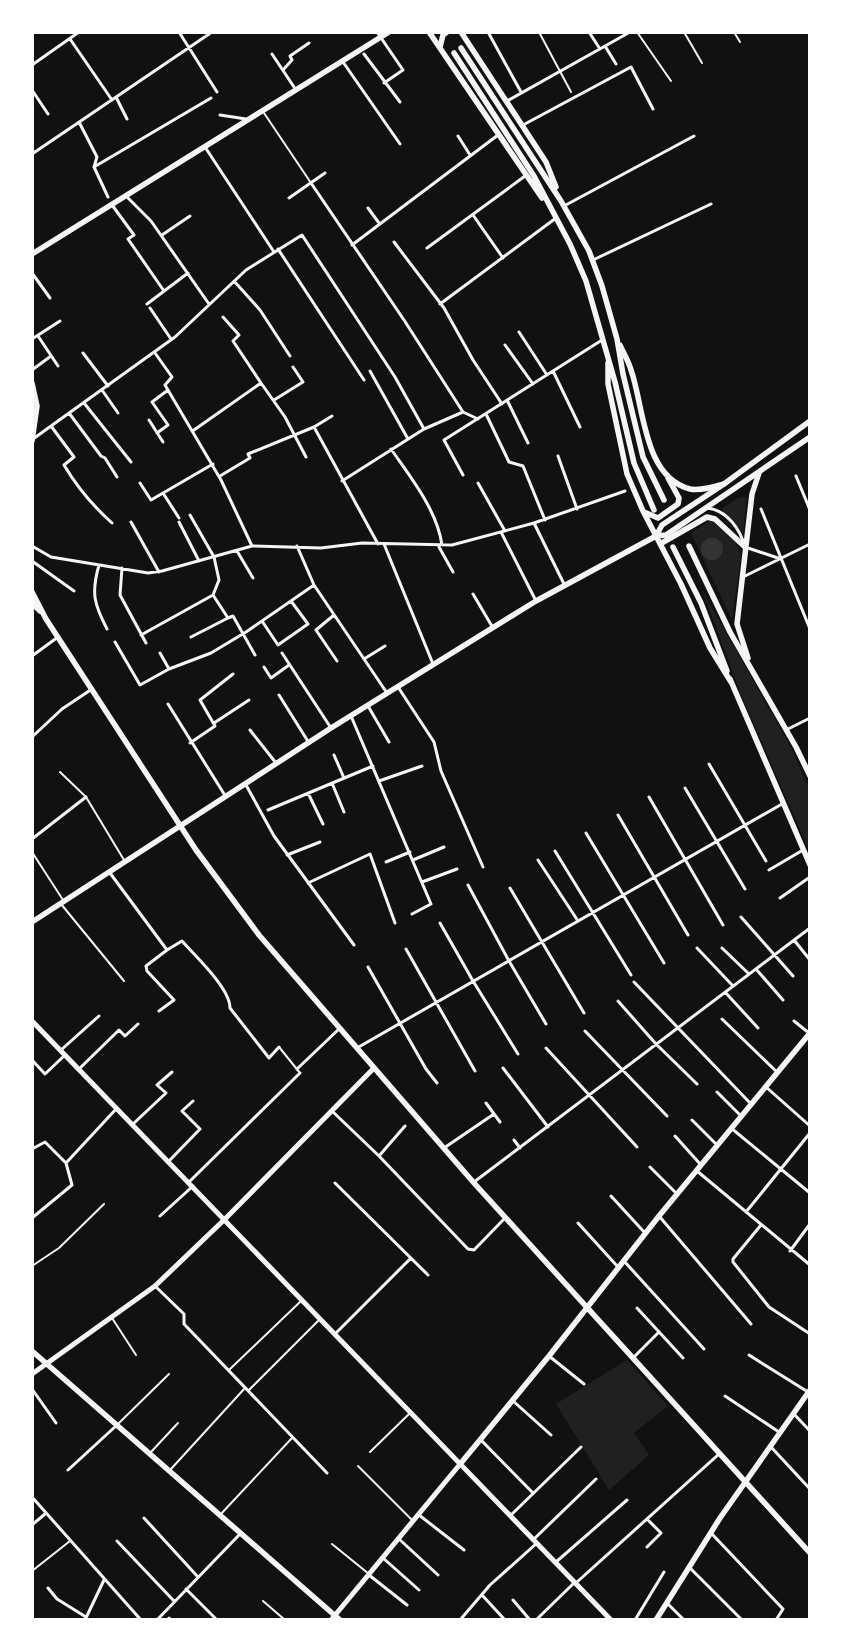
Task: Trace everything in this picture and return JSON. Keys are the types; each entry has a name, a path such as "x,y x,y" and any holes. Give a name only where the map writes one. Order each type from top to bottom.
{"main road":[{"path":"32,254 342,62 378,35 388,32"},
{"path":"429,32 525,176 551,209"},
{"path":"441,50 440,42 442,36 447,32"},
{"path":"461,34 546,162 563,204 592,260 617,339 638,442 643,457 664,500"},
{"path":"461,48 563,204"},
{"path":"454,53 534,176 586,280 608,356 634,462 654,510"},
{"path":"617,339 632,370 648,443 670,478 690,489 724,484"},
{"path":"608,356 608,384 626,465 642,511 656,536 664,540 681,584 710,648 731,682"},
{"path":"32,383 37,406 33,439"},
{"path":"32,922 181,828 387,693 564,584 656,536 662,526 724,484 810,421"},
{"path":"664,540 810,437"},
{"path":"642,511 658,518 676,506 679,498 666,472"},
{"path":"751,670 737,624 752,494 759,473"},
{"path":"687,525 703,518 714,519 745,547"},
{"path":"656,536 664,540"},
{"path":"689,546 730,632 810,776"},
{"path":"673,547 701,603 731,682 782,804 810,865"},
{"path":"32,592 46,619 181,828 259,935 373,1069 505,1218 810,1553"},
{"path":"32,603 46,619"},
{"path":"32,1021 576,1582 605,1617 611,1620"},
{"path":"333,1617 550,1356 645,1233 809,1033"},
{"path":"32,1374 48,1365 155,1286 225,1219 373,1069"},
{"path":"32,1351 241,1533 333,1617 340,1620"},
{"path":"656,1620 712,1534 720,1518 808,1394"}],"street":[{"path":"32,65 79,32"},
{"path":"179,32 217,92"},
{"path":"32,154 212,32"},
{"path":"488,32 521,92"},
{"path":"589,32 600,49"},
{"path":"507,101 630,32"},
{"path":"378,35 403,70 384,82"},
{"path":"70,39 127,119"},
{"path":"283,70 292,60 290,56 309,42"},
{"path":"605,46 616,64"},
{"path":"272,54 296,90"},
{"path":"364,54 400,102"},
{"path":"342,62 400,144"},
{"path":"522,126 630,67 653,109"},
{"path":"32,90 48,114"},
{"path":"94,168 211,98"},
{"path":"220,115 249,120"},
{"path":"79,122 97,157 94,168 108,197"},
{"path":"352,245 498,135"},
{"path":"458,136 470,155"},
{"path":"563,204 694,136"},
{"path":"205,147 364,380"},
{"path":"289,198 325,173"},
{"path":"427,248 525,176"},
{"path":"312,183 463,412 478,419"},
{"path":"126,196 162,235 209,304"},
{"path":"592,260 711,204"},
{"path":"112,205 134,235 128,239 164,291"},
{"path":"368,208 379,223"},
{"path":"473,215 503,258"},
{"path":"162,235 190,216"},
{"path":"440,304 556,218"},
{"path":"33,439 155,353 246,270 302,235 390,370 424,429"},
{"path":"394,242 440,304 502,404"},
{"path":"32,273 50,298"},
{"path":"147,304 188,273"},
{"path":"234,281 260,310 290,356"},
{"path":"150,308 171,340"},
{"path":"223,317 239,336 232,341 274,400 306,457"},
{"path":"32,339 60,321"},
{"path":"519,332 547,375"},
{"path":"38,336 58,366"},
{"path":"463,475 444,440 603,340"},
{"path":"505,345 533,384"},
{"path":"83,353 108,386"},
{"path":"155,353 172,377 165,385 194,430 220,476 252,546"},
{"path":"32,370 51,356"},
{"path":"274,400 303,382 293,367"},
{"path":"370,371 408,439"},
{"path":"553,371 580,427"},
{"path":"194,430 261,383"},
{"path":"102,390 118,413"},
{"path":"157,432 168,425 152,402 168,390"},
{"path":"507,400 528,443"},
{"path":"84,403 131,462"},
{"path":"342,481 424,429 463,412"},
{"path":"69,413 100,456 105,458 116,477"},
{"path":"486,414 509,462 523,466 544,520"},
{"path":"220,476 250,458 248,454 314,427 332,416"},
{"path":"149,420 163,442"},
{"path":"51,426 74,457 64,465 93,506 112,524"},
{"path":"314,427 378,544"},
{"path":"392,449 427,504 438,528 441,546 453,572"},
{"path":"558,456 577,509"},
{"path":"140,483 151,500 213,464"},
{"path":"796,476 810,510"},
{"path":"478,483 536,601"},
{"path":"32,546 51,557 148,573 214,558 252,546 321,548 384,544 441,546 470,542 534,523 625,491"},
{"path":"163,493 179,518"},
{"path":"707,508 719,509 743,537 745,547 781,559"},
{"path":"761,509 810,628"},
{"path":"141,636 212,595 219,580 214,558 190,515"},
{"path":"131,522 159,572"},
{"path":"179,522 199,561"},
{"path":"534,523 564,584"},
{"path":"384,544 433,665"},
{"path":"742,578 810,544"},
{"path":"297,546 314,585 387,693"},
{"path":"237,551 253,578"},
{"path":"32,561 74,592"},
{"path":"99,565 94,582 94,601 107,629"},
{"path":"122,568 120,595 146,644"},
{"path":"115,642 140,685 169,669 211,652 243,634 314,585"},
{"path":"474,594 493,628"},
{"path":"212,595 228,618"},
{"path":"262,621 278,645 308,624 291,601"},
{"path":"334,615 316,630 337,661"},
{"path":"191,637 233,616 255,655"},
{"path":"32,656 58,637"},
{"path":"364,659 385,646"},
{"path":"160,653 169,669"},
{"path":"282,653 331,728"},
{"path":"264,667 271,678 289,665"},
{"path":"214,723 200,700 233,674"},
{"path":"398,687 434,742 441,771 483,867"},
{"path":"32,737 62,709 92,689"},
{"path":"279,695 309,743"},
{"path":"190,743 215,726 214,723 250,700"},
{"path":"168,704 189,735 190,743 227,797"},
{"path":"368,705 388,742"},
{"path":"351,716 431,904 412,914"},
{"path":"786,730 810,718"},
{"path":"250,730 277,764"},
{"path":"334,755 344,778"},
{"path":"709,764 766,861"},
{"path":"268,810 373,766"},
{"path":"379,781 422,766"},
{"path":"332,783 344,812"},
{"path":"246,785 260,814 287,855 354,945"},
{"path":"685,788 745,889"},
{"path":"308,793 323,824"},
{"path":"32,839 86,797"},
{"path":"649,797 723,925"},
{"path":"356,1049 782,804"},
{"path":"618,815 688,934"},
{"path":"586,833 664,964"},
{"path":"287,855 320,842"},
{"path":"413,860 444,847"},
{"path":"769,870 803,850"},
{"path":"556,851 631,975"},
{"path":"386,862 410,852"},
{"path":"308,883 370,854 395,923"},
{"path":"538,860 578,921"},
{"path":"422,882 457,869"},
{"path":"110,873 167,950"},
{"path":"780,898 810,876"},
{"path":"468,885 546,1024"},
{"path":"510,888 584,1013"},
{"path":"741,917 776,954 793,976"},
{"path":"440,923 473,982 518,1054"},
{"path":"474,1183 810,928"},
{"path":"794,940 810,960"},
{"path":"159,1011 174,1000 147,971 146,966 182,941 218,982 230,1001 230,1008 269,1058 279,1047"},
{"path":"697,948 733,986"},
{"path":"722,948 749,974"},
{"path":"406,949 476,1071"},
{"path":"368,967 400,1024 437,1083"},
{"path":"756,969 783,1000"},
{"path":"634,982 751,1104"},
{"path":"725,992 758,1028"},
{"path":"618,1000 656,1044 697,1084"},
{"path":"61,1050 99,1016"},
{"path":"722,1019 777,1073"},
{"path":"794,1021 809,1033"},
{"path":"79,1069 119,1030 125,1036 138,1024"},
{"path":"297,1069 339,1029"},
{"path":"585,1030 667,1116"},
{"path":"546,1048 636,1147"},
{"path":"32,1060 45,1074 66,1055"},
{"path":"503,1068 548,1127"},
{"path":"133,1124 166,1093 158,1085 172,1072"},
{"path":"160,1216 300,1073"},
{"path":"766,1086 810,1126"},
{"path":"717,1092 741,1116"},
{"path":"168,1160 200,1129 182,1111 193,1101"},
{"path":"486,1103 500,1122"},
{"path":"66,1163 117,1108"},
{"path":"332,1111 379,1156 468,1249 474,1250 505,1218"},
{"path":"444,1149 494,1114"},
{"path":"692,1120 717,1145"},
{"path":"379,1156 405,1126"},
{"path":"731,1128 810,1193"},
{"path":"746,1212 810,1133"},
{"path":"674,1136 701,1165"},
{"path":"514,1140 520,1148"},
{"path":"32,1149 45,1142 66,1163 72,1185 32,1218"},
{"path":"650,1167 677,1194"},
{"path":"696,1171 790,1251 810,1265"},
{"path":"335,1183 428,1276"},
{"path":"611,1196 645,1233"},
{"path":"659,1216 751,1324"},
{"path":"578,1223 618,1267"},
{"path":"790,1251 810,1224"},
{"path":"760,1225 733,1259 733,1262 769,1307 810,1334"},
{"path":"336,1333 411,1258"},
{"path":"624,1261 704,1349"},
{"path":"155,1286 184,1314 184,1324 328,1473"},
{"path":"637,1308 683,1358"},
{"path":"632,1358 658,1333"},
{"path":"749,1355 808,1394"},
{"path":"550,1356 584,1384"},
{"path":"32,1389 56,1423"},
{"path":"725,1396 780,1433"},
{"path":"512,1400 551,1435"},
{"path":"793,1413 810,1431"},
{"path":"68,1470 117,1425"},
{"path":"480,1439 533,1493"},
{"path":"770,1446 810,1489"},
{"path":"511,1515 582,1447"},
{"path":"536,1620 719,1454"},
{"path":"460,1620 596,1478"},
{"path":"32,1498 141,1620"},
{"path":"556,1562 627,1500"},
{"path":"32,1525 45,1514"},
{"path":"418,1514 464,1550"},
{"path":"144,1518 198,1576"},
{"path":"647,1519 661,1533 647,1548"},
{"path":"157,1620 241,1533"},
{"path":"712,1534 783,1609 776,1620"},
{"path":"398,1538 438,1575"},
{"path":"117,1541 174,1601"},
{"path":"383,1557 419,1590"},
{"path":"690,1568 742,1620"},
{"path":"635,1620 664,1572"},
{"path":"369,1574 407,1606"},
{"path":"48,1588 57,1599 85,1618 104,1580"},
{"path":"186,1589 217,1620"},
{"path":"482,1595 505,1620"},
{"path":"513,1600 530,1620"},
{"path":"667,1603 684,1620"}],"lane":[{"path":"539,32 558,71 571,92"},
{"path":"637,32 671,81"},
{"path":"684,32 702,63"},
{"path":"734,32 740,42"},
{"path":"263,111 312,183"},
{"path":"60,772 86,797 126,863"},
{"path":"32,852 63,903 124,981"},
{"path":"279,1047 300,1073"},
{"path":"32,1266 60,1248 104,1204"},
{"path":"228,1370 303,1299"},
{"path":"112,1318 136,1356"},
{"path":"169,1470 246,1389 321,1318"},
{"path":"117,1425 169,1374"},
{"path":"370,1452 411,1411"},
{"path":"149,1453 178,1423"},
{"path":"220,1515 293,1437"},
{"path":"358,1466 412,1521"},
{"path":"32,1571 70,1541"},
{"path":"332,1544 369,1574"},
{"path":"263,1602 285,1620"}],"shaded area":[{"path":"747,497 743,533 721,509 738,498"},
{"path":"712,519 734,540 741,556 732,620 691,533"},
{"path":"708,538 716,538 723,545 723,553 716,560 708,560 701,553 701,545"},
{"path":"702,590 793,751 809,789 809,850 740,692"},
{"path":"627,1360 668,1406 634,1433 649,1455 609,1490 556,1404"}]}
